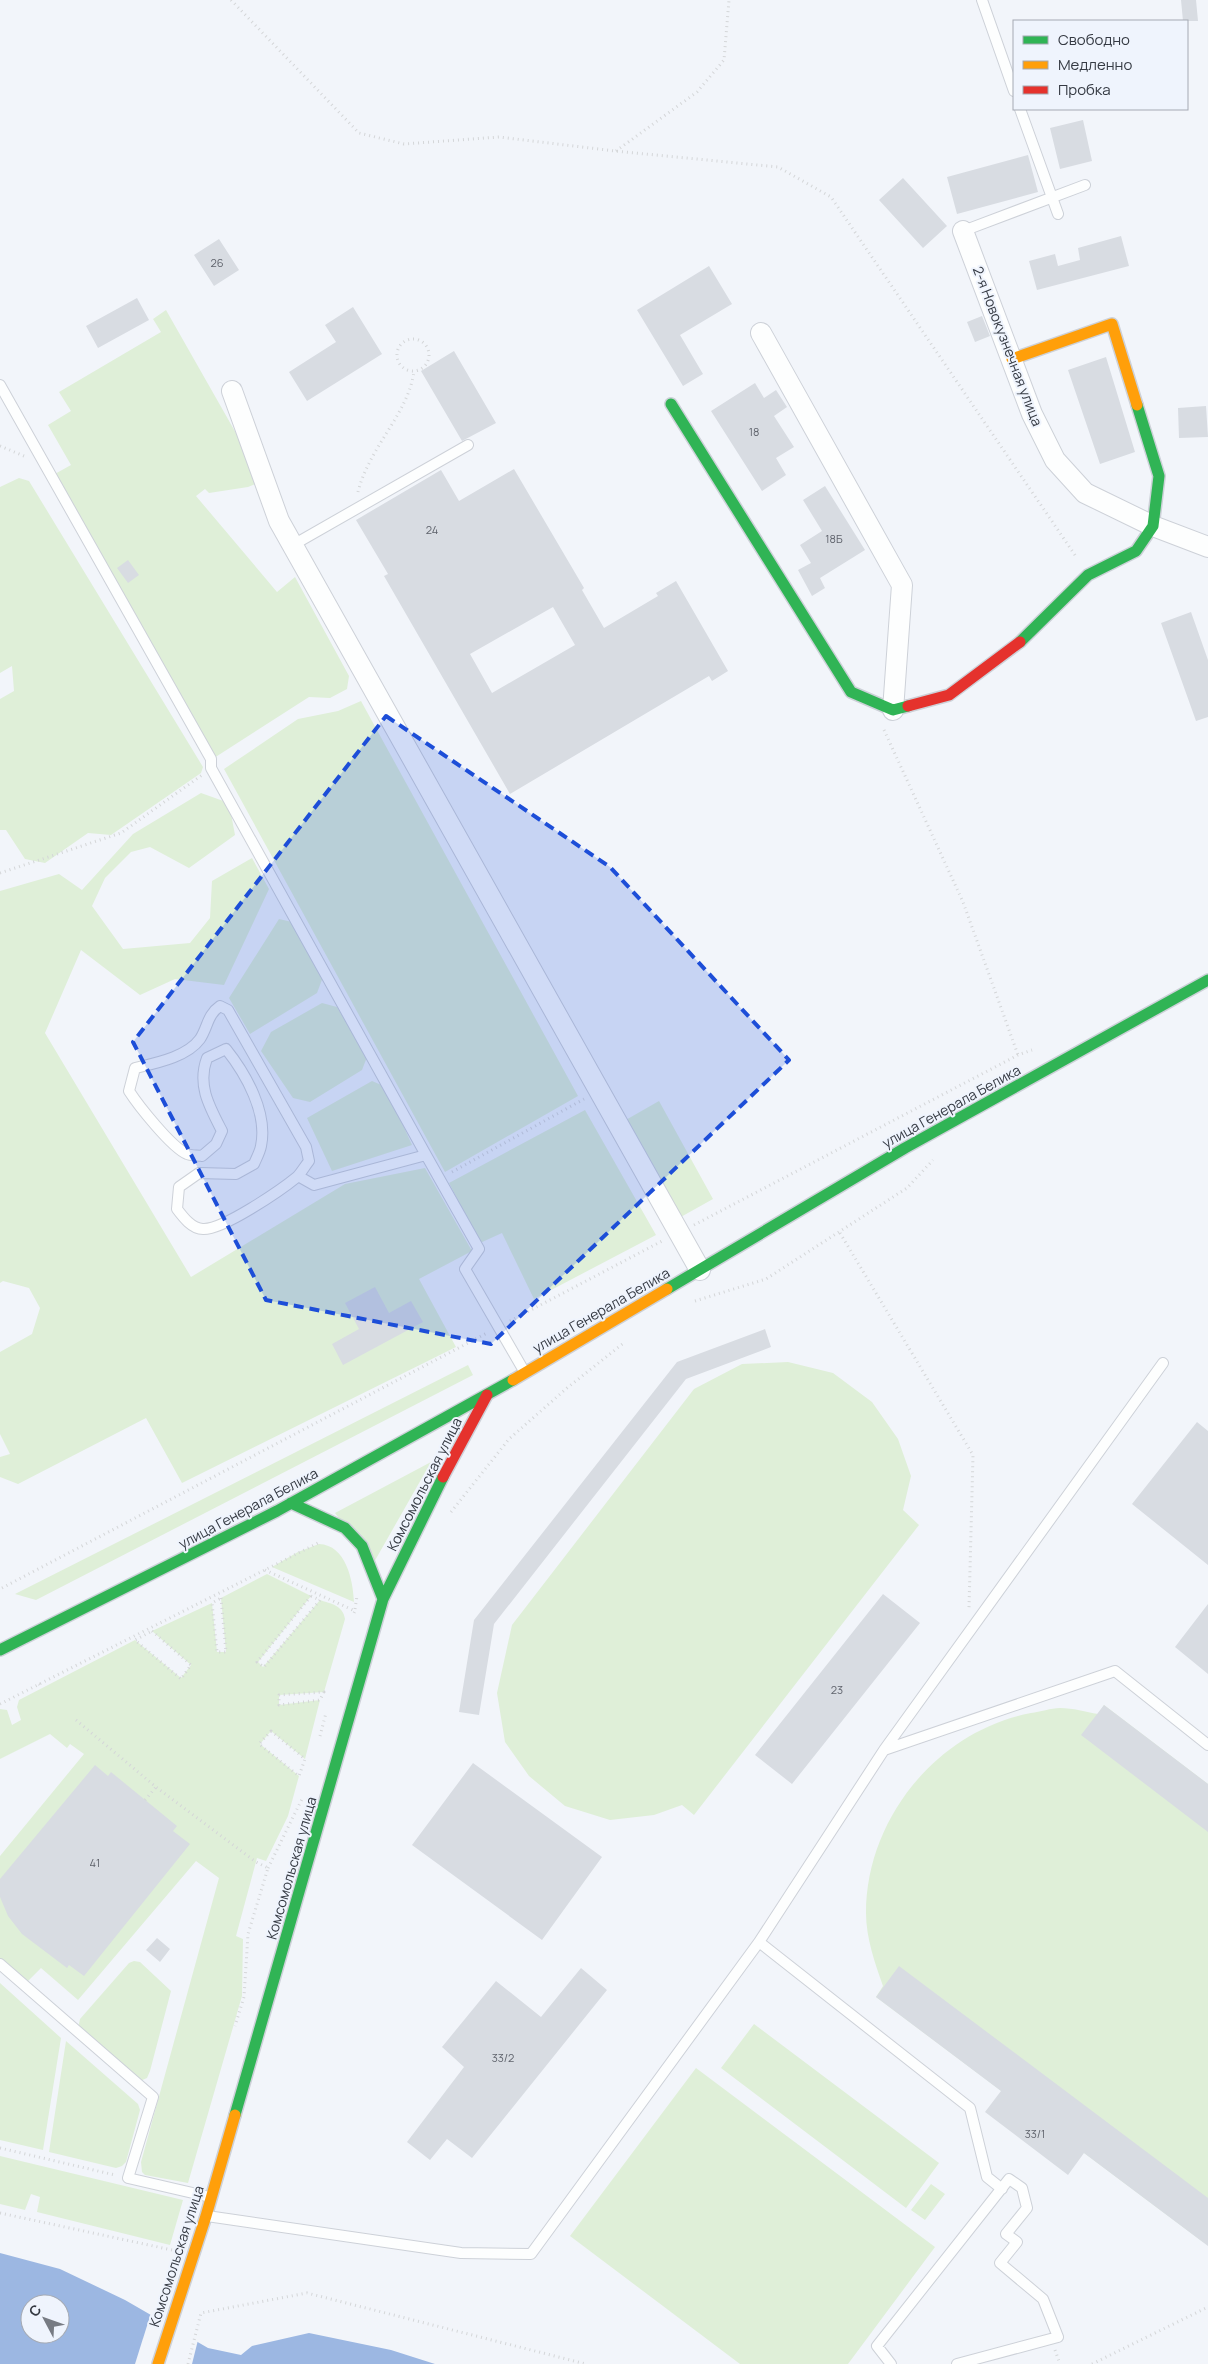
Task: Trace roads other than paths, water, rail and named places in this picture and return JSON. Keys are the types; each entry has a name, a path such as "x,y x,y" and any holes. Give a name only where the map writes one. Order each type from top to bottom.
{"main road":[{"path":"670,404 851,692 893,710 949,694 1014,648 1088,575 1136,551 1153,526 1159,476 1112,324 1012,359"},
{"name":"улица Генерала Белика","path":"0,1650 291,1503 487,1396 524,1372 905,1148 1208,980"},
{"name":"Комсомольская улица","path":"158,2364 206,2216 383,1599 425,1510 487,1396"},
{"path":"291,1503 345,1528 362,1546 383,1599"}],"street":[{"name":"2-я Новокузнечная улица","path":"963,232 1032,414 1055,460 1086,493 1153,526 1208,547"},
{"path":"761,333 902,585 893,710"},
{"path":"232,391 279,520 700,1270"}],"lane":[{"path":"982,0 1013,88"},
{"path":"1020,110 1058,214"},
{"path":"963,232 1085,185"},
{"path":"0,385 211,759 211,768 479,1249 465,1269 524,1372"},
{"path":"293,545 468,445"},
{"path":"220,1006 228,1010 306,1147 309,1162 298,1176 232,1220 215,1228 201,1229 186,1221 177,1209 179,1187 199,1173 236,1174 254,1164 261,1146 261,1123 252,1091 238,1064 226,1049 207,1058 202,1071 205,1097 222,1131 216,1144 202,1156 187,1154 141,1110 129,1091 136,1068 154,1064 186,1051 200,1038 213,1011 220,1006"},
{"path":"298,1176 314,1185 426,1155"},
{"path":"206,2216 461,2253 531,2254 759,1942 884,1750 1163,1363"},
{"path":"884,1750 1115,1671 1208,1745"},
{"path":"759,1942 970,2108 987,2177 1002,2188"},
{"path":"0,1964 152,2097 128,2178 211,2198"},
{"path":"891,2364 878,2346 1009,2179 1022,2188 1027,2208 1006,2234 1017,2242 1000,2263 1043,2299 1058,2337 957,2364"}],"water":[{"path":"0,2253 60,2269 125,2300 208,2348 241,2355 252,2346 309,2333 391,2350 435,2364 0,2364"}]}
